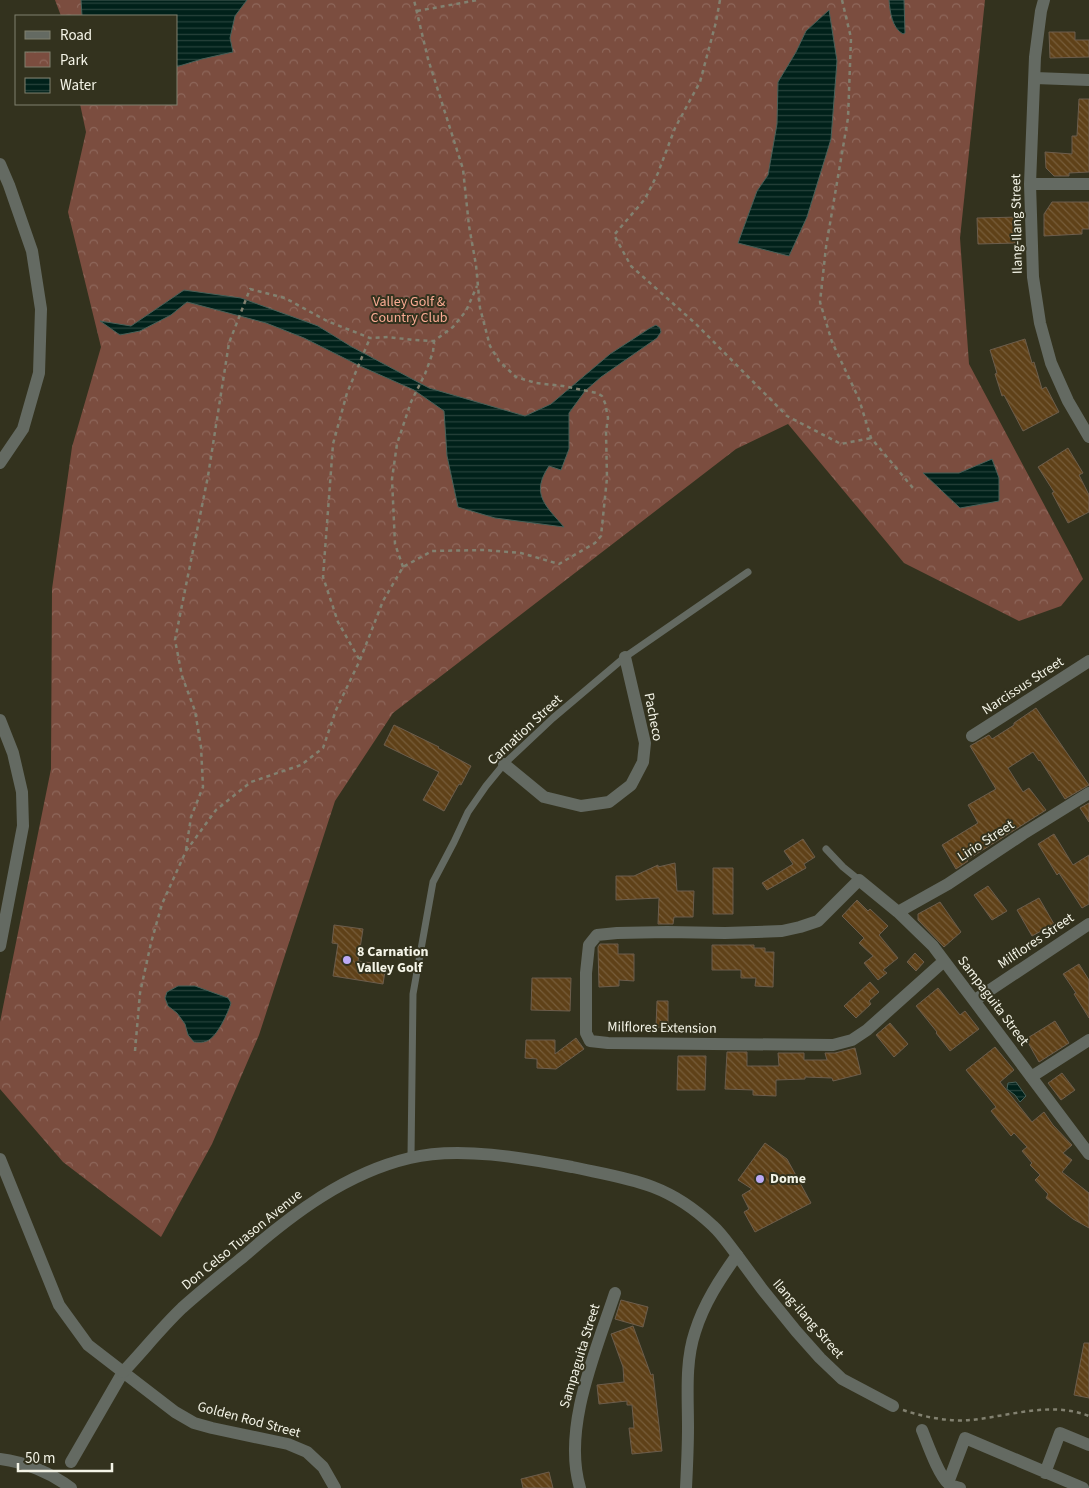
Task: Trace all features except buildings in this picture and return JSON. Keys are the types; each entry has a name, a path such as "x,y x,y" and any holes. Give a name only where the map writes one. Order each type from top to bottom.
{"street":[{"name":"Ilang-Ilang Street","path":"1044,0 1035,57 1030,184 1033,277 1040,323 1051,364 1068,401 1089,438"},
{"path":"1035,78 1089,80"},
{"path":"0,164 32,251 41,309 39,373 22,429 0,463"},
{"path":"1030,184 1089,184"},
{"name":"Pacheco","path":"504,764 544,797 581,806 609,802 631,785 643,762 645,742 625,657"},
{"name":"Narcissus Street","path":"972,736 1089,661"},
{"path":"0,720 13,753 22,792 23,826 0,946"},
{"name":"Lirio Street","path":"898,912 948,884 1089,793"},
{"name":"Sampaguita Street","path":"859,880 898,912 933,946 1089,1154"},
{"name":"Milflores Extension","path":"859,880 818,921 782,931 617,933 597,935 589,945 586,973 586,1033 590,1041 608,1044 833,1045 852,1040 866,1030 944,961"},
{"name":"Milflores Street","path":"975,1000 1089,924"},
{"path":"1031,1076 1089,1040"},
{"name":"Don Celso Tuason Avenue","path":"71,1462 123,1372 181,1309 289,1218 325,1194 384,1166 411,1157 447,1153 505,1156 567,1166 637,1181 654,1187 696,1212 714,1227 737,1255"},
{"path":"0,1159 59,1305 88,1345 123,1372"},
{"path":"686,1488 689,1363 694,1333 719,1280 737,1255"},
{"name":"Ilang-ilang Street","path":"737,1255 762,1289 820,1358 842,1379 893,1406"},
{"name":"Sampaguita Street","path":"580,1488 576,1476 574,1452 576,1420 585,1385 615,1293"},
{"name":"Golden Rod Street","path":"123,1372 175,1412 194,1423 288,1444 307,1452 323,1467 335,1488"},
{"path":"922,1430 934,1460 948,1483 960,1488"},
{"path":"1045,1472 1060,1433 1089,1445"},
{"path":"948,1483 965,1438 1083,1488"},
{"path":"0,1459 12,1461 57,1478 71,1488"}],"lane":[{"name":"Carnation Street","path":"411,1157 413,994 433,882 468,812 504,764 625,657 748,572"},
{"path":"826,849 859,880"}],"path":[{"path":"135,1051 140,993 152,943 162,904 186,851 216,810 251,782 301,765 322,748 336,710 360,660 383,601 403,567 432,551 484,550 521,552 559,564 595,543 601,536 606,478 606,432 608,418 605,404 602,396 597,393 536,383 516,377 499,361 490,346 477,285 463,169 428,59 414,0"},
{"path":"417,11 478,0"},
{"path":"720,0 700,82 675,128 658,173 645,199 614,236 631,266 696,324 787,416 841,444 871,438"},
{"path":"842,0 851,38 848,118 826,247 820,302 832,342 859,399 871,438 913,488"},
{"path":"186,851 191,817 203,786 201,747 195,711 182,676 176,640 208,476 229,343 250,289 285,298 327,321 370,338 388,337 434,341 453,327 462,317 477,285"},
{"path":"360,660 338,622 323,577 334,444 347,392 370,338"},
{"path":"403,567 395,544 392,479 397,444 412,402 426,374 433,352 434,341"},
{"path":"893,1406 917,1414 957,1420 971,1420 1035,1410 1058,1409 1077,1411 1089,1416"}],"green space":[{"name":"Valley Golf & Country Club","path":"55,0 985,0 960,238 969,364 1083,579 1061,606 1019,621 904,563 788,424 736,449 393,713 335,801 259,1035 212,1144 161,1237 63,1162 0,1089 0,1022 51,769 52,589 72,447 101,347 68,212 86,132 80,105 178,105 178,15 61,15"}],"water":[{"path":"81,0 247,0 235,16 230,38 233,52 178,66 178,15 82,15"},
{"path":"889,0 904,0 905,33 903,34 894,24"},
{"path":"829,10 837,61 831,139 807,217 789,256 738,243 757,191 768,175 777,124 778,82 806,31"},
{"path":"184,290 241,298 318,326 352,347 429,388 525,416 551,404 610,354 650,328 656,325 660,328 661,332 657,338 601,377 585,391 569,413 569,449 561,470 549,466 541,484 541,492 546,506 564,527 495,518 458,507 447,456 444,411 414,390 304,338 266,323 187,302 171,315 140,331 120,335 100,321 131,326"},
{"path":"992,459 999,478 999,501 960,508 923,473 959,473"},
{"path":"178,986 195,986 228,998 231,1003 225,1018 211,1039 194,1042 188,1035 185,1024 177,1013 168,1006 165,998 167,992"},
{"path":"1016,1082 1026,1096 1020,1102 1007,1089 1008,1083"}],"place":[{"name":"8 Carnation Valley Golf","path":"347,960"},
{"name":"Dome","path":"760,1179"}]}
